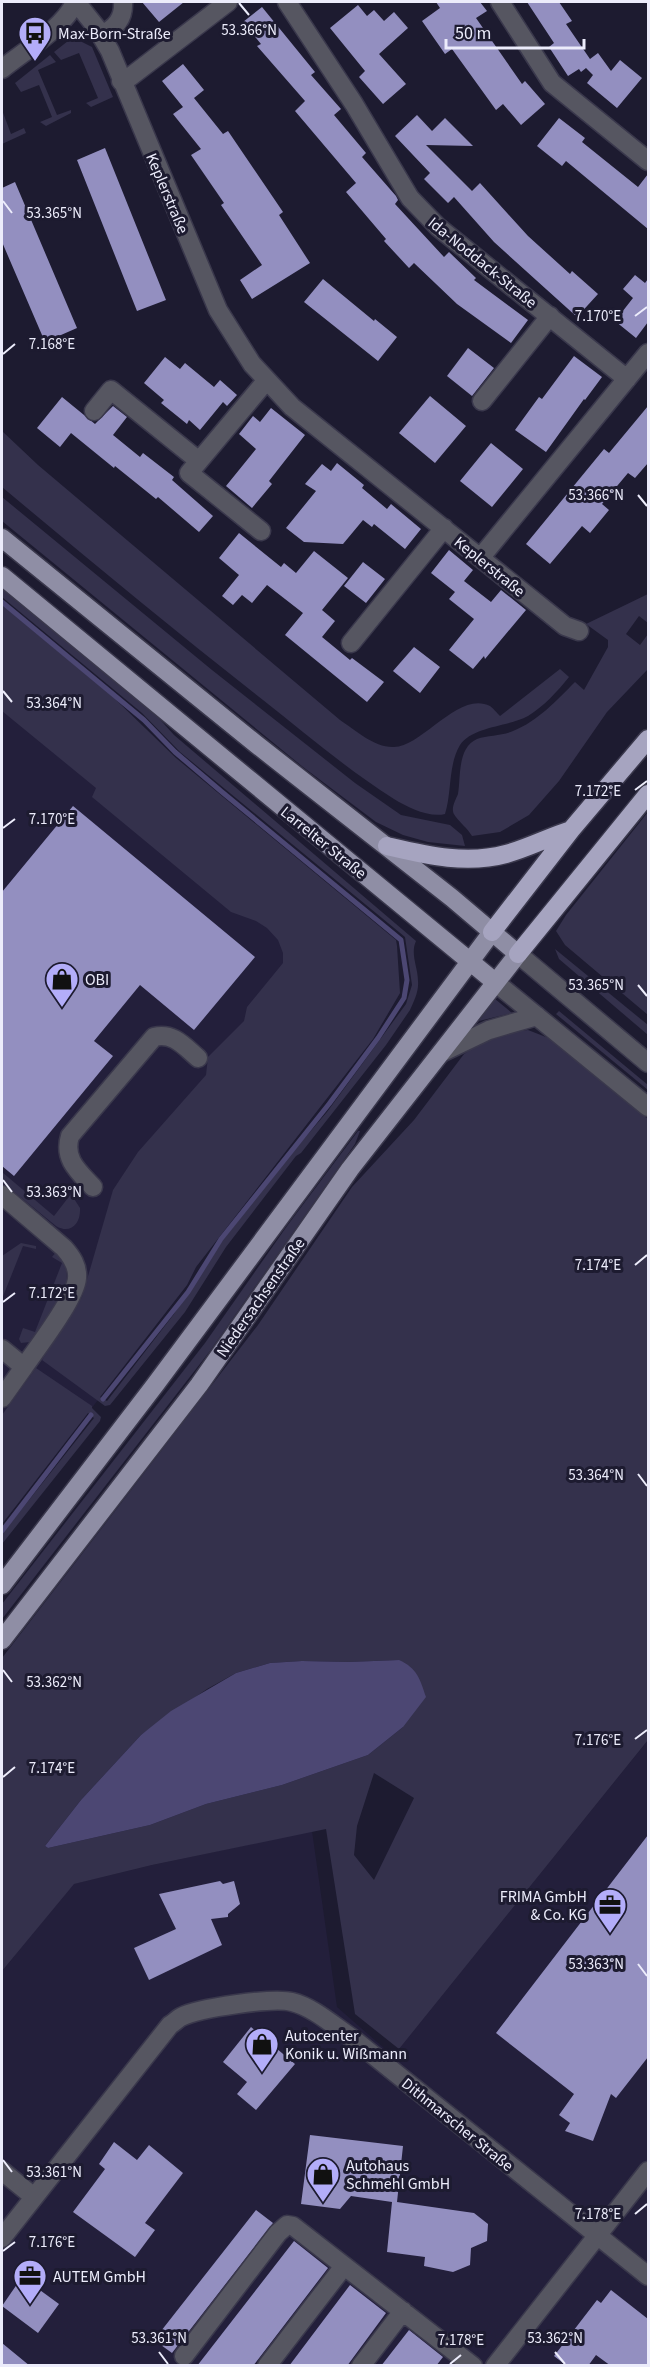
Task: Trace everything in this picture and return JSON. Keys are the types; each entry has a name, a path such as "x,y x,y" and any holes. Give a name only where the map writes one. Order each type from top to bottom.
{"highway":[{"path":"492,932 571,830 648,739"},
{"path":"518,954 648,794"},
{"path":"387,846 448,858 483,858 508,854 571,830"}],"main road":[{"name":"Larrelter Straße","path":"2,538 256,744 387,846 518,954"},
{"name":"Larrelter Straße","path":"2,576 495,982"},
{"name":"Niedersachsenstraße","path":"2,1585 155,1385 492,932"},
{"name":"Niedersachsenstraße","path":"2,1640 199,1385 350,1169 518,954"}],"street":[{"name":"Keplerstraße","path":"76,2 101,35 218,310 252,364 292,407 565,626 579,631"},
{"path":"2,69 56,26 67,16 76,2"},
{"path":"101,35 115,27 120,20 123,2"},
{"path":"121,81 130,77 228,2"},
{"name":"Ida-Noddack-Straße","path":"287,2 354,104 410,198 438,227 627,379"},
{"path":"500,2 552,83 648,161"},
{"path":"482,401 550,316"},
{"path":"481,557 648,352"},
{"path":"261,531 189,473 266,381"},
{"path":"94,411 111,390 199,461"},
{"path":"351,643 444,528"},
{"name":"Larrelter Straße","path":"518,954 648,1063"},
{"name":"Larrelter Straße","path":"495,982 648,1107"},
{"path":"441,1053 475,1035 507,1023 537,1016"},
{"path":"93,1187 68,1157 67,1146 70,1136 154,1038 163,1035 172,1037 198,1058"},
{"path":"2,1195 50,1235 72,1257 77,1276 72,1295 2,1398"},
{"path":"2,1349 24,1367"},
{"name":"Dithmarscher Straße","path":"2,2238 170,2025 182,2016 198,2011 275,2000 304,2006 352,2038 648,2276"},
{"path":"495,2366 648,2171"},
{"path":"2,2172 34,2197"},
{"path":"184,2356 282,2228 287,2225 293,2226 403,2311 463,2362"},
{"path":"267,2366 344,2266"},
{"path":"361,2366 403,2311"}],"shaded area":[{"path":"76,39 92,47 113,97 91,107 86,103 98,98 79,53 61,60 54,52 68,41"},
{"path":"50,55 56,62 38,70 57,115 71,110 71,113 46,126 40,122 52,117 39,85 21,92 15,83"},
{"path":"2,110 11,134 24,128 26,133 2,144"},
{"path":"2,431 38,465 340,720 373,742 387,747 405,744 454,712 478,703 490,706 500,716 560,669 569,677 550,698 528,716 482,730 460,745 452,770 445,814 425,813 412,808 377,788 327,751 164,621 2,487"},
{"path":"2,497 212,670 355,783 401,815 450,825 462,835 465,846 428,842 403,835 376,822 303,767 2,521"},
{"path":"2,586 147,705 174,735 416,941 414,956 418,985 410,1010 386,1045 226,1247 185,1312 110,1405 105,1406 42,1360 82,1297 113,1190 138,1152 206,1075 208,1057 244,1021 247,1007 283,963 283,953 278,940 267,928 256,921 231,912 92,797 96,788 2,711 2,605 114,698 176,758 396,940 397,946 400,993 373,1039 196,1267 187,1285 100,1397 107,1401 174,1314 223,1240 327,1112 406,1004 412,985 405,937 180,752 142,713 2,597"},
{"path":"648,594 648,623 639,616 626,634 640,645 648,634 648,669 607,712 559,781 529,815 500,832 472,836 455,816 453,809 466,749 477,739 509,733 531,722 575,682 584,690 608,647 608,640 586,624"},
{"path":"2,623 400,993 373,1039 196,1267 187,1285 2,1524"},
{"path":"648,812 648,1015 565,945 556,931 566,915"},
{"path":"555,949 648,1025 648,1035 559,959"},
{"path":"494,999 512,1013 479,1021"},
{"path":"559,1011 648,1085 648,1090 556,1014"},
{"path":"528,1030 551,1039 648,1119 648,1740 399,2049 355,2014 326,1829 152,1865 74,1884 2,1971 2,1658 258,1325 352,1187 414,1120 464,1054 487,1038 508,1032","holes":["399,1660 403,1727 368,1755 282,1785 206,1804 150,1825 48,1848 45,1846 81,1800 141,1735 207,1689 236,1673 270,1663","374,1773 414,1798 374,1880 354,1855 357,1826"]},
{"path":"360,1131 355,1144 210,1351 2,1619 2,1604 205,1343 287,1226"},
{"path":"2,1172 54,1216 71,1194 80,1208 77,1223 66,1229 56,1226 2,1182"},
{"path":"21,1243 36,1246 36,1249 23,1246 2,1299 2,1256"},
{"path":"56,1252 64,1263 67,1273 62,1295 36,1337 30,1342 21,1343 19,1339 23,1328 35,1332 62,1263 52,1257"},
{"path":"36,1368 92,1406 101,1417 2,1544 2,1534 94,1418 88,1413 2,1524 2,1415"},
{"path":"399,1660 417,1675 426,1697 403,1727 368,1755 282,1785 206,1804 150,1825 48,1848 45,1846 81,1800 141,1735 171,1711 236,1673 270,1663"},
{"path":"648,1740 648,2365 2,2366 2,1971 73,1884 312,1831 337,2007 393,2056"}],"building":[{"path":"142,2 184,2 159,22"},
{"path":"436,2 480,2 487,11 476,18 522,84 525,81 545,104 521,125 503,104 496,110 452,49 445,54 422,21 440,8"},
{"path":"527,2 559,2 572,21 566,24 590,59 598,53 611,71 620,60 642,78 617,108 587,83 593,75 586,68 581,72 579,69 568,76 549,47 554,43"},
{"path":"358,5 367,16 374,10 384,21 394,12 408,28 379,54 406,84 383,104 359,77 365,71 330,28"},
{"path":"262,7 315,72 311,75 341,109 334,115 366,153 362,157 396,196 398,200 395,204 444,257 449,252 476,278 474,280 528,320 511,343 457,304 414,263 409,268 384,241 386,239 346,192 356,183 295,111 305,101 257,46 261,44 243,22"},
{"path":"183,64 204,90 194,98 223,134 228,131 283,212 279,215 310,263 252,299 240,280 262,265 221,205 224,203 191,155 201,149 173,114 183,107 162,81"},
{"path":"417,115 432,131 445,118 473,146 426,145 472,191 480,183 528,236 570,274 572,271 598,294 577,317 494,242 454,197 448,203 424,179 430,173 395,136"},
{"path":"559,118 585,138 582,142 638,187 648,174 648,229 566,161 562,166 537,146"},
{"path":"105,148 166,300 137,311 77,160"},
{"path":"15,182 77,328 45,342 2,242 2,188"},
{"path":"635,275 645,283 648,279 648,322 636,338 615,321 633,298 623,289"},
{"path":"323,279 397,337 378,361 304,302"},
{"path":"468,348 494,368 472,396 447,376"},
{"path":"574,356 602,377 546,452 515,430 539,397 542,399"},
{"path":"165,357 180,369 185,363 214,387 220,380 237,395 227,406 223,402 200,430 189,420 187,424 161,403 164,400 144,383"},
{"path":"430,396 466,426 435,463 399,433"},
{"path":"62,397 95,424 113,406 127,417 113,435 140,457 143,453 174,477 172,480 213,516 199,532 158,497 156,499 71,433 60,447 37,428"},
{"path":"648,406 648,463 635,478 628,473 602,504 609,510 590,533 582,526 550,564 526,544 604,449 609,453"},
{"path":"271,408 305,435 269,481 272,484 252,508 226,486 256,449 239,434 253,416 260,422"},
{"path":"491,443 523,469 492,507 460,481"},
{"path":"337,463 364,485 362,488 387,509 391,504 421,529 405,549 374,524 372,527 363,520 343,544 304,542 286,528 316,491 305,484 322,464 331,471"},
{"path":"239,533 281,567 284,563 296,573 314,551 348,578 322,610 335,621 322,637 350,660 352,658 384,682 367,702 285,635 303,613 267,585 252,603 242,595 233,605 222,596 239,575 219,558"},
{"path":"449,550 473,570 464,581 491,602 501,590 526,610 485,659 484,656 473,669 449,650 474,619 449,599 455,592 431,573"},
{"path":"363,562 385,579 366,603 344,586"},
{"path":"414,647 440,667 420,693 393,671"},
{"name":"OBI","path":"73,806 255,957 194,1030 140,985 94,1041 113,1056 14,1176 2,1166 2,892"},
{"name":"FRIMA GmbH & Co. KG","path":"648,1835 648,2057 616,2098 611,2094 593,2141 565,2131 570,2123 559,2115 574,2094 496,2033"},
{"path":"220,1881 223,1884 234,1881 240,1904 228,1914 228,1917 211,1919 222,1945 149,1980 134,1948 176,1929 159,1894"},
{"name":"Autocenter Konik u. Wißmann","path":"251,2027 295,2064 256,2110 237,2094 247,2082 223,2062"},
{"name":"Autohaus Schmehl GmbH","path":"310,2135 403,2146 397,2202 474,2213 488,2224 487,2241 471,2248 470,2265 453,2272 424,2266 425,2257 387,2252 392,2202 351,2196 340,2209 301,2204"},
{"path":"114,2142 137,2160 149,2145 183,2173 145,2223 155,2230 135,2257 73,2212 105,2169 99,2164"},
{"path":"256,2210 273,2223 172,2353 154,2340"},
{"path":"294,2241 328,2268 253,2366 197,2366"},
{"name":"AUTEM GmbH","path":"22,2277 59,2304 38,2333 2,2306"},
{"path":"350,2285 386,2313 347,2366 289,2366"},
{"path":"611,2290 648,2319 648,2366 611,2366 596,2355 588,2366 567,2366 554,2356 597,2300 601,2303"},
{"path":"409,2330 443,2357 436,2366 381,2366"},
{"path":"2,2343 30,2366 2,2366"}],"waterway":[{"path":"2,602 144,720 175,752 222,792 401,940 407,980 404,998 378,1038 329,1104 221,1239 188,1292 103,1399"},
{"path":"2,1531 91,1415"}],"place":[{"name":"Max-Born-Straße","path":"35,62"},
{"name":"OBI","path":"62,1008"},
{"name":"FRIMA GmbH & Co. KG","path":"610,1934"},
{"name":"Autocenter Konik u. Wißmann","path":"262,2073"},
{"name":"Autohaus Schmehl GmbH","path":"323,2203"},
{"name":"AUTEM GmbH","path":"30,2305"}]}
